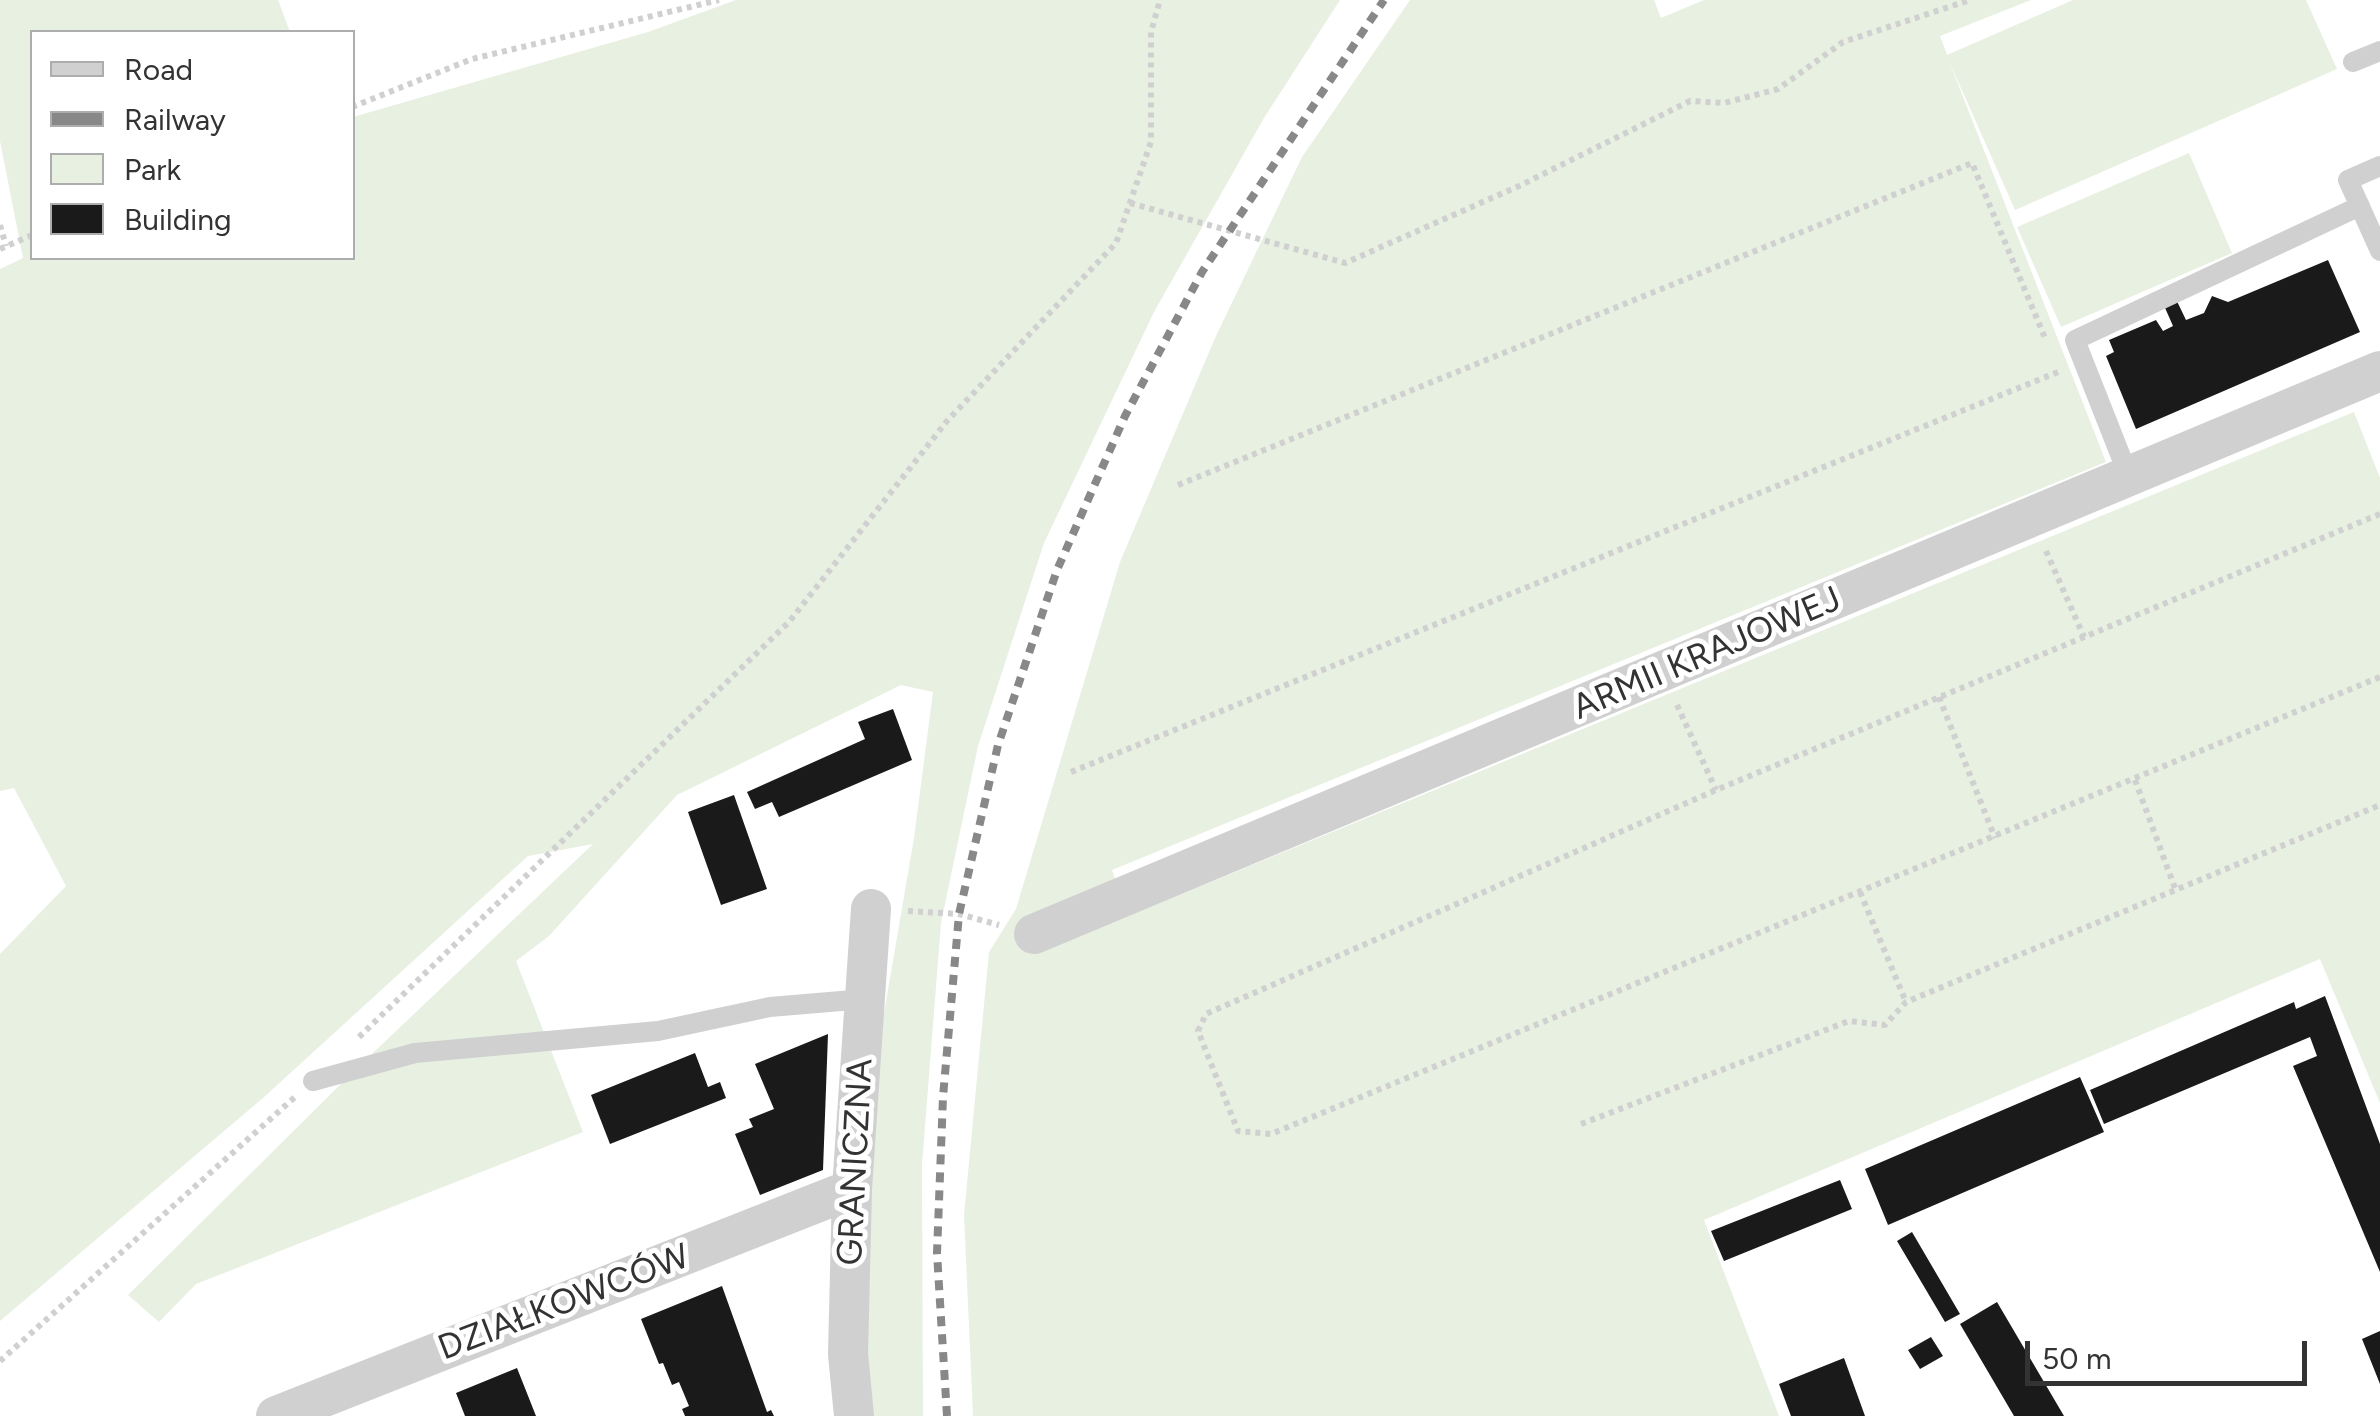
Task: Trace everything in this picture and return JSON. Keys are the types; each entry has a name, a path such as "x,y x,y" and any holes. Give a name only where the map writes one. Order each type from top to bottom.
{"street":[{"name":"ARMII KRAJOWEJ","path":"1034,934 2380,371"},
{"name":"GRANICZNA","path":"854,1416 848,1354 852,1189 870,909"},
{"name":"DZIAŁKOWCÓW","path":"276,1416 852,1189"}],"lane":[{"path":"2353,62 2380,51"},
{"path":"2380,166 2348,180 2380,251"},
{"path":"2130,477 2075,340 2360,206"},
{"path":"313,1081 415,1053 658,1030 770,1007 865,998"}],"path":[{"path":"355,106 472,59 720,0"},
{"path":"0,1361 313,1081 789,622 948,422 1116,244 1151,142 1151,32 1160,0"},
{"path":"1130,203 1345,263 1520,186 1690,101 1724,103 1778,89 1843,42 1970,0"},
{"path":"1178,485 1972,163 2066,388"},
{"path":"0,225 3,248 30,237"},
{"path":"1070,772 2059,372"},
{"path":"2380,514 1716,790 1206,1014 1198,1030 1238,1130 1271,1134 2380,677"},
{"path":"2031,518 2084,637"},
{"path":"1662,674 1716,790"},
{"path":"1938,698 1995,838"},
{"path":"2135,780 2176,891"},
{"path":"1582,1124 1849,1021 1885,1025 1906,1002 2380,805"},
{"path":"1860,892 1906,1002"},
{"path":"870,909 959,914 1034,934"}],"green space":[{"path":"0,0 278,0 289,30 30,30 30,260 355,260 355,116 648,32 736,0 1340,0 1264,118 1154,312 1044,543 978,746 941,923 922,1165 923,1416 873,1416 861,1311 881,1031 914,838 933,692 901,685 677,795 549,936 516,961 583,1132 196,1284 159,1322 128,1295 355,1070 593,844 528,856 263,1098 0,1321 0,954 66,886 14,788 0,791 0,269 23,258 0,141"},
{"path":"1410,0 1654,0 1661,18 1704,0 2031,0 1940,36 1947,55 2073,0 2306,0 2337,69 2015,210 1949,61 2106,462 1112,870 1128,916 2354,412 2380,478 2380,1103 2320,959 1704,1220 1779,1416 973,1416 964,1215 989,952 1016,909 1120,562 1215,338 1302,157"},
{"path":"2189,153 2232,253 2061,327 2017,227"}],"building":[{"path":"2328,260 2360,332 2136,429 2106,356 2114,352 2109,340 2156,320 2163,331 2173,326 2162,301 2174,295 2186,320 2204,313 2212,296 2228,302"},
{"path":"893,709 912,760 779,817 772,802 755,809 747,792 865,739 858,722"},
{"path":"734,795 767,889 721,905 688,812"},
{"path":"2325,996 2380,1144 2380,1272 2293,1066 2317,1056 2310,1037 2104,1124 2090,1090 2294,1002 2296,1009"},
{"path":"828,1034 823,1170 760,1195 735,1134 753,1127 749,1119 774,1109 755,1064"},
{"path":"695,1053 708,1087 720,1082 726,1098 610,1144 591,1095"},
{"path":"2080,1077 2104,1132 1888,1225 1865,1169"},
{"path":"1840,1180 1852,1209 1724,1261 1711,1231"},
{"path":"1912,1232 1960,1314 1945,1322 1897,1241"},
{"path":"722,1286 767,1412 771,1410 774,1416 685,1416 682,1409 689,1406 679,1382 672,1385 663,1363 659,1364 641,1319"},
{"path":"1997,1302 2064,1416 2014,1416 1960,1324"},
{"path":"2380,1331 2380,1384 2362,1339"},
{"path":"1931,1337 1943,1356 1920,1369 1908,1350"},
{"path":"1844,1358 1865,1416 1791,1416 1779,1384"},
{"path":"517,1368 536,1416 465,1416 456,1393"}],"railway":[{"path":"947,1416 937,1253 943,1097 959,914 998,745 1057,570 1125,416 1202,272 1384,0"}]}
